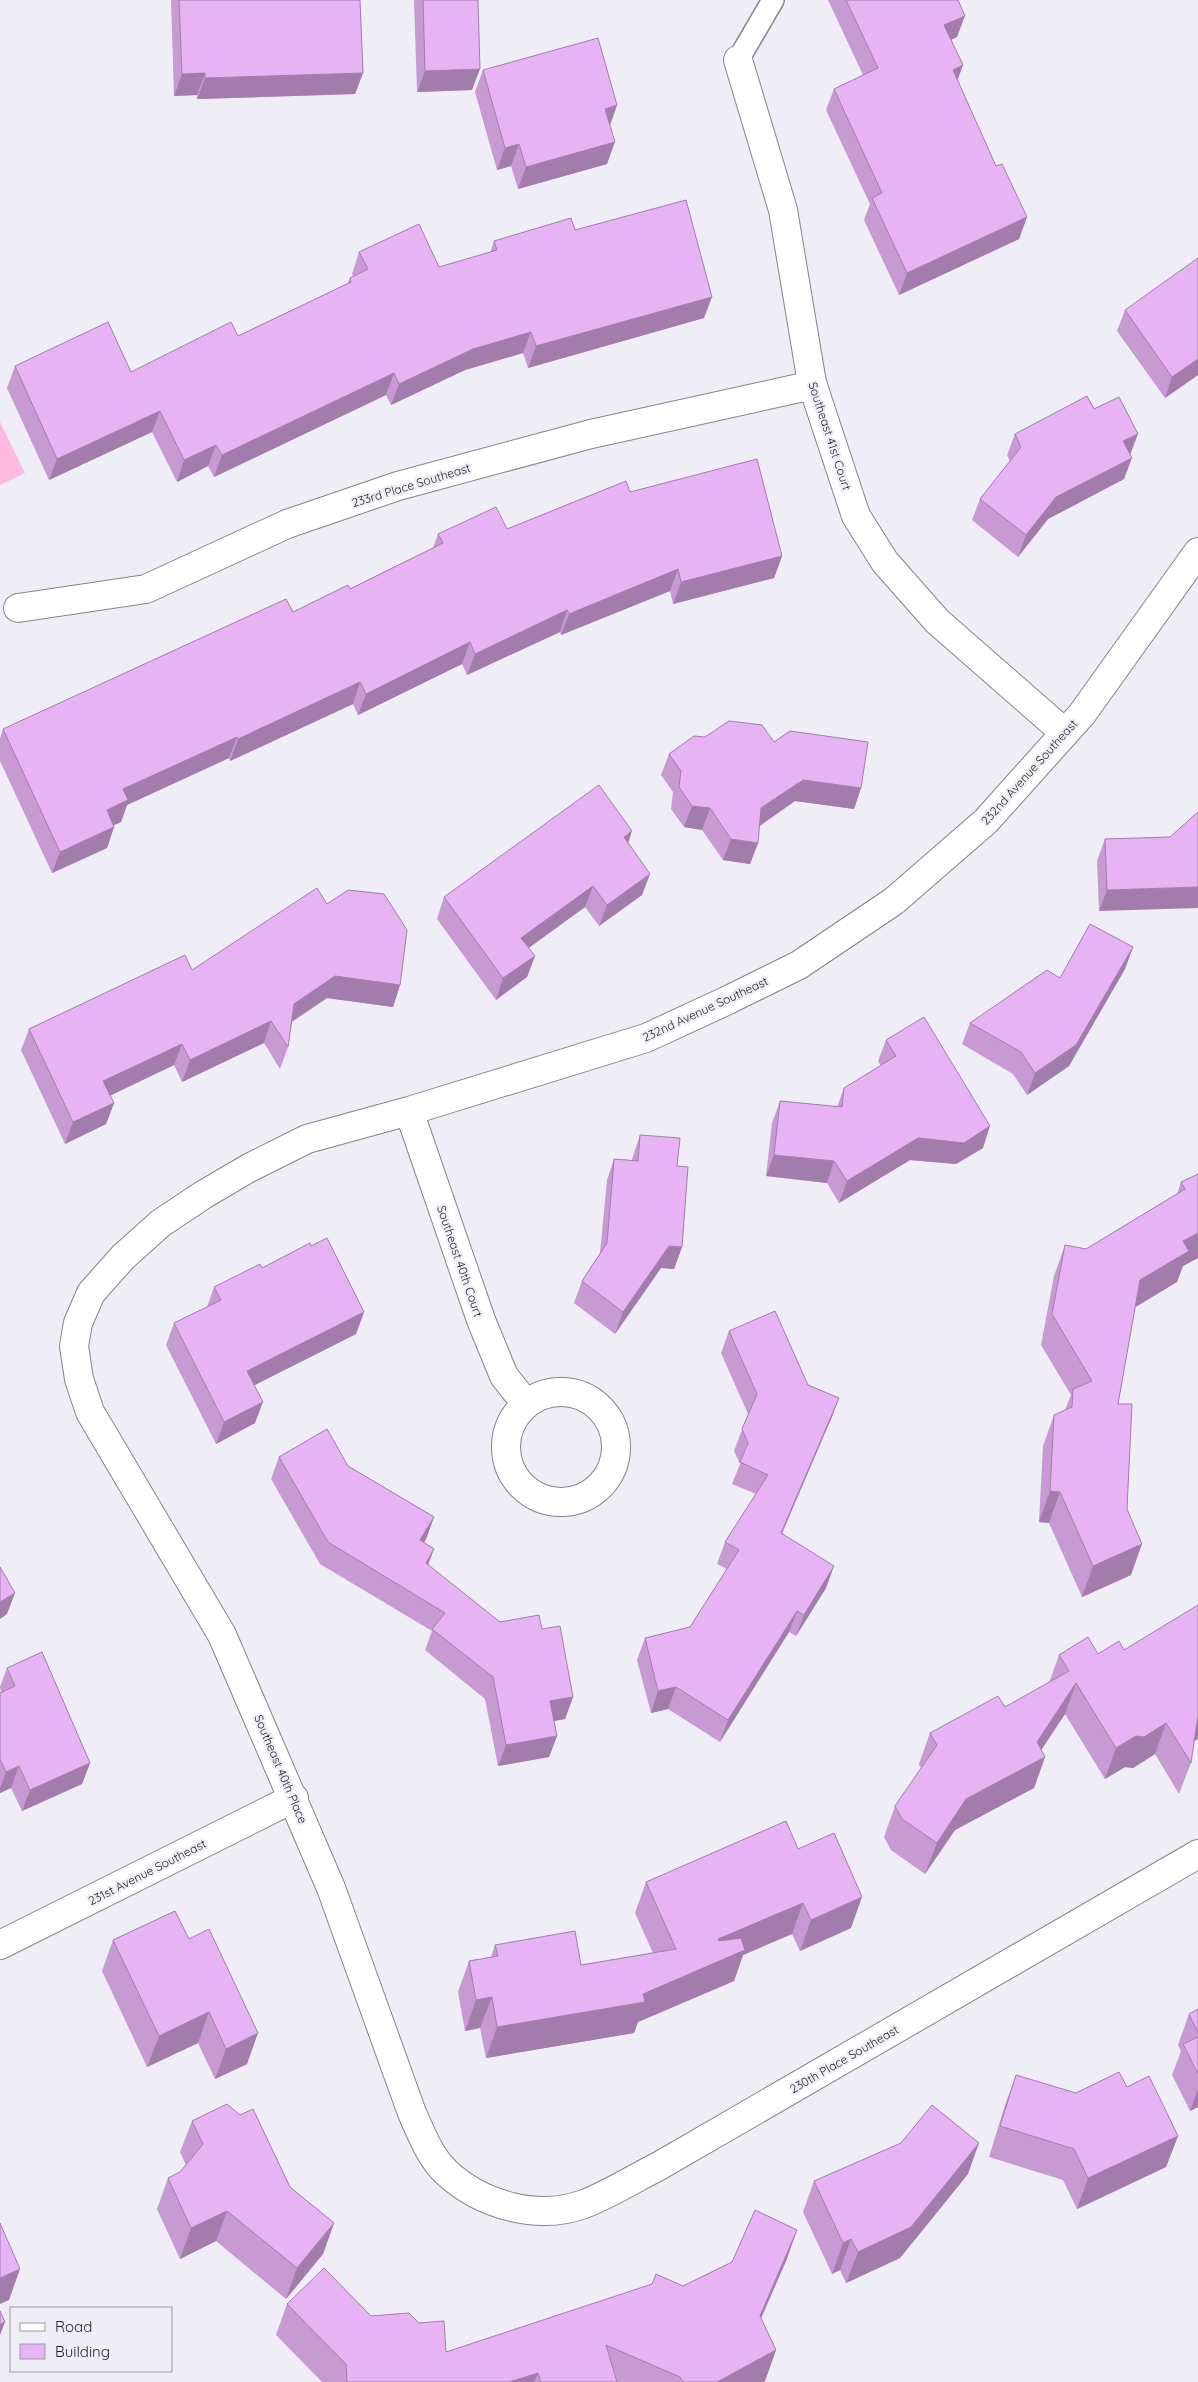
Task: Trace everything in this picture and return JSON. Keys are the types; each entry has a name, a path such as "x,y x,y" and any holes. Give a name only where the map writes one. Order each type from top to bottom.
{"street":[{"name":"Southeast 41st Court","path":"738,60 783,210 813,385 856,516 885,562 937,621 1065,733"},
{"name":"233rd Place Southeast","path":"18,608 146,589 287,524 398,486 591,434 813,385"},
{"name":"232nd Avenue Southeast","path":"74,1346 78,1323 91,1293 123,1257 161,1223 249,1168 307,1139 408,1111 646,1038 799,965 894,901 986,820 1082,714 1198,552"},
{"name":"Southeast 40th Court","path":"408,1111 481,1320 504,1376 526,1404"},
{"name":"Southeast 40th Place","path":"74,1346 79,1379 90,1412 222,1635 294,1798 331,1888 412,2113 426,2144 446,2172 476,2194"},
{"path":"572,1393 581,1395 598,1406 610,1420 616,1439 615,1458 608,1476 595,1491 578,1500 560,1503 541,1499 524,1489 512,1474 506,1456 506,1436 513,1418 526,1404 543,1394 572,1393"},
{"name":"231st Avenue Southeast","path":"0,1945 294,1798"},
{"name":"230th Place Southeast","path":"476,2194 510,2208 527,2210 543,2211 583,2204 659,2166 1198,1854"}],"lane":[{"path":"738,60 773,0"}],"shaded area":[{"path":"0,422 25,473 0,485"}],"building":[{"path":"179,0 360,0 363,73 205,78 205,73 182,74"},
{"path":"423,0 478,0 480,69 425,71"},
{"path":"846,0 958,0 965,16 944,25 963,65 953,70 996,166 1002,164 1027,217 907,273 872,198 882,193 834,89 878,68"},
{"path":"598,38 617,105 605,109 615,142 526,167 519,144 505,148 483,70"},
{"path":"686,200 712,297 536,346 531,332 473,349 399,384 394,373 222,455 216,445 184,460 160,411 57,459 15,366 108,322 131,372 231,322 238,336 351,282 350,278 368,269 359,252 419,224 439,267 497,250 494,241 571,218 575,230"},
{"path":"1198,258 1198,359 1172,377 1125,310"},
{"path":"1087,396 1094,409 1119,397 1138,434 1123,441 1132,458 1056,497 1026,535 980,499 1021,447 1015,434"},
{"path":"757,459 782,556 681,582 678,569 569,614 567,610 475,654 470,642 366,694 360,682 238,739 237,737 123,789 128,800 107,810 114,827 60,852 3,729 286,599 293,612 348,585 350,589 443,543 438,534 496,507 507,529 626,481 630,492"},
{"path":"729,721 762,725 774,742 790,731 868,742 861,788 803,780 761,808 758,843 731,839 710,808 692,806 679,787 681,771 669,754 694,736 705,737"},
{"path":"599,785 632,831 624,837 650,874 607,905 593,886 521,938 535,956 503,978 444,897"},
{"path":"1198,812 1198,887 1107,890 1105,839 1170,837"},
{"path":"317,888 327,904 348,890 384,894 407,930 400,985 335,976 294,1004 288,1047 271,1021 190,1060 182,1044 103,1081 114,1103 73,1122 29,1029 185,955 192,970"},
{"path":"1090,924 1133,947 1076,1045 1035,1073 1021,1052 970,1023 1047,970 1060,978"},
{"path":"924,1017 990,1126 964,1143 918,1138 847,1181 834,1161 774,1155 780,1101 842,1107 844,1088 896,1056 886,1040"},
{"path":"640,1135 680,1138 677,1166 688,1167 682,1247 669,1246 623,1312 582,1281 607,1243 614,1159 638,1161"},
{"path":"1198,1174 1198,1233 1183,1241 1189,1251 1140,1280 1118,1404 1132,1404 1127,1509 1142,1544 1093,1566 1060,1492 1050,1491 1054,1415 1072,1407 1073,1389 1092,1381 1052,1314 1065,1245 1086,1249 1185,1189 1181,1182"},
{"path":"327,1238 364,1312 247,1371 263,1402 224,1422 174,1323 221,1300 214,1287 260,1264 262,1268 310,1243 311,1246"},
{"path":"775,1311 808,1385 839,1398 781,1533 834,1566 804,1615 797,1611 728,1720 676,1687 658,1691 645,1638 690,1627 739,1550 725,1542 768,1475 740,1462 748,1443 742,1429 757,1394 729,1331"},
{"path":"327,1429 348,1466 434,1517 420,1540 434,1549 426,1563 500,1622 539,1615 542,1629 560,1626 573,1697 550,1701 557,1736 506,1745 493,1677 432,1629 445,1613 328,1542 279,1457"},
{"path":"0,1567 15,1593 0,1602"},
{"path":"1198,1605 1198,1715 1191,1763 1166,1723 1144,1737 1136,1736 1116,1748 1076,1683 1037,1742 1045,1757 966,1799 937,1843 902,1819 895,1806 937,1745 930,1733 998,1696 1005,1707 1069,1671 1059,1655 1088,1637 1098,1654 1119,1641 1124,1650"},
{"path":"42,1652 90,1763 30,1790 19,1766 6,1772 0,1759 0,1693 15,1686 7,1668"},
{"path":"786,1821 798,1849 834,1833 862,1897 811,1920 803,1903 718,1939 719,1941 741,1938 745,1950 643,1994 645,2002 497,2027 492,1997 476,2000 469,1961 498,1956 495,1945 575,1931 581,1965 676,1949 646,1882"},
{"path":"175,1911 189,1939 209,1929 258,2033 226,2049 209,2012 159,2036 113,1940"},
{"path":"1198,2009 1198,2033 1189,2014"},
{"path":"1198,2037 1198,2074 1183,2044"},
{"path":"1119,2072 1127,2087 1149,2076 1178,2136 1088,2178 1074,2149 1000,2126 1016,2075 1076,2093"},
{"path":"227,2104 240,2115 253,2109 290,2187 334,2223 297,2268 227,2211 191,2228 168,2178 180,2172 203,2144 192,2121"},
{"path":"932,2105 979,2143 911,2227 858,2252 851,2239 843,2243 814,2181 901,2143"},
{"path":"755,2210 797,2230 760,2316 776,2350 717,2382 683,2382 680,2377 606,2345 617,2382 541,2382 538,2373 509,2382 347,2382 346,2364 287,2304 324,2268 371,2316 409,2313 419,2323 444,2321 446,2352 652,2284 656,2274 683,2286 732,2262"},
{"path":"0,2223 20,2269 0,2278"},
{"path":"0,2311 5,2322 0,2324"}]}
